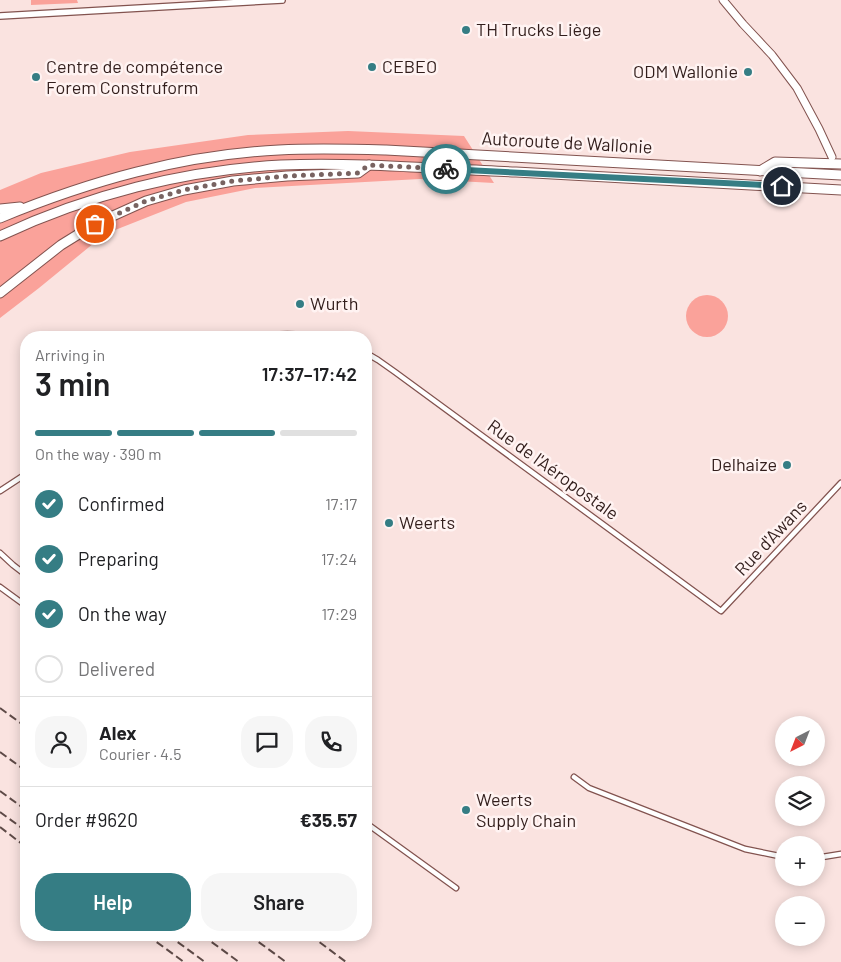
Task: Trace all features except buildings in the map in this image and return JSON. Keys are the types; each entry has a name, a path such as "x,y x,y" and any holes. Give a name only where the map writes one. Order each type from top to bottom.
{"highway":[{"name":"Autoroute de Wallonie","path":"0,218 97,182 135,172 206,158 278,150 332,148 386,150 841,175"},
{"path":"760,171 775,162 841,164"},
{"path":"0,293 74,237 95,224 146,201 184,190 233,181 287,176 358,173 369,165"},
{"name":"Autoroute de Wallonie","path":"0,236 67,208 139,187 209,172 280,166 369,165 841,190"},
{"path":"0,209 28,207"}],"main road":[{"path":"723,0 742,24 772,55 796,88 832,157"}],"street":[{"path":"0,16 282,0"},
{"name":"Rue de l'Aéropostale","path":"372,356 403,377 721,611"},
{"path":"0,492 20,478"},
{"name":"Rue d'Awans","path":"721,611 841,483"},
{"path":"0,553 20,570"},
{"path":"0,587 20,602"},
{"path":"574,777 589,788 736,846 775,855"},
{"path":"372,827 456,888"},
{"path":"825,857 841,854"}],"shaded area":[{"path":"31,0 77,0 78,3 31,5"},
{"path":"348,131 464,136 494,183 420,179 255,188 186,202 105,234 0,318 0,190 41,173 130,152 248,135"},
{"path":"711,295 719,298 725,304 728,316 725,328 719,334 703,337 695,334 689,328 686,312 689,304 695,298"}],"railway":[{"path":"0,708 20,723"},
{"path":"0,752 20,767"},
{"path":"0,791 20,806"},
{"path":"0,812 20,827"},
{"path":"0,827 20,842"},
{"path":"155,941 184,962"},
{"path":"176,941 205,962"},
{"path":"210,941 239,962"},
{"path":"257,941 286,962"},
{"path":"318,941 346,962"}],"way so far":[{"path":"95,224 146,201 184,190 233,181 287,176 358,173 369,165 446,169"}],"place":[{"name":"TH Trucks Liège","path":"466,30"},
{"name":"CEBEO","path":"372,67"},
{"name":"ODM Wallonie","path":"748,72"},
{"name":"Centre de compétence Forem Construform","path":"36,77"},
{"name":"Wurth","path":"300,304"},
{"name":"Delhaize","path":"787,465"},
{"name":"Weerts","path":"389,523"},
{"name":"Weerts Supply Chain","path":"466,810"}],"route":[{"path":"446,169 782,186"}]}
